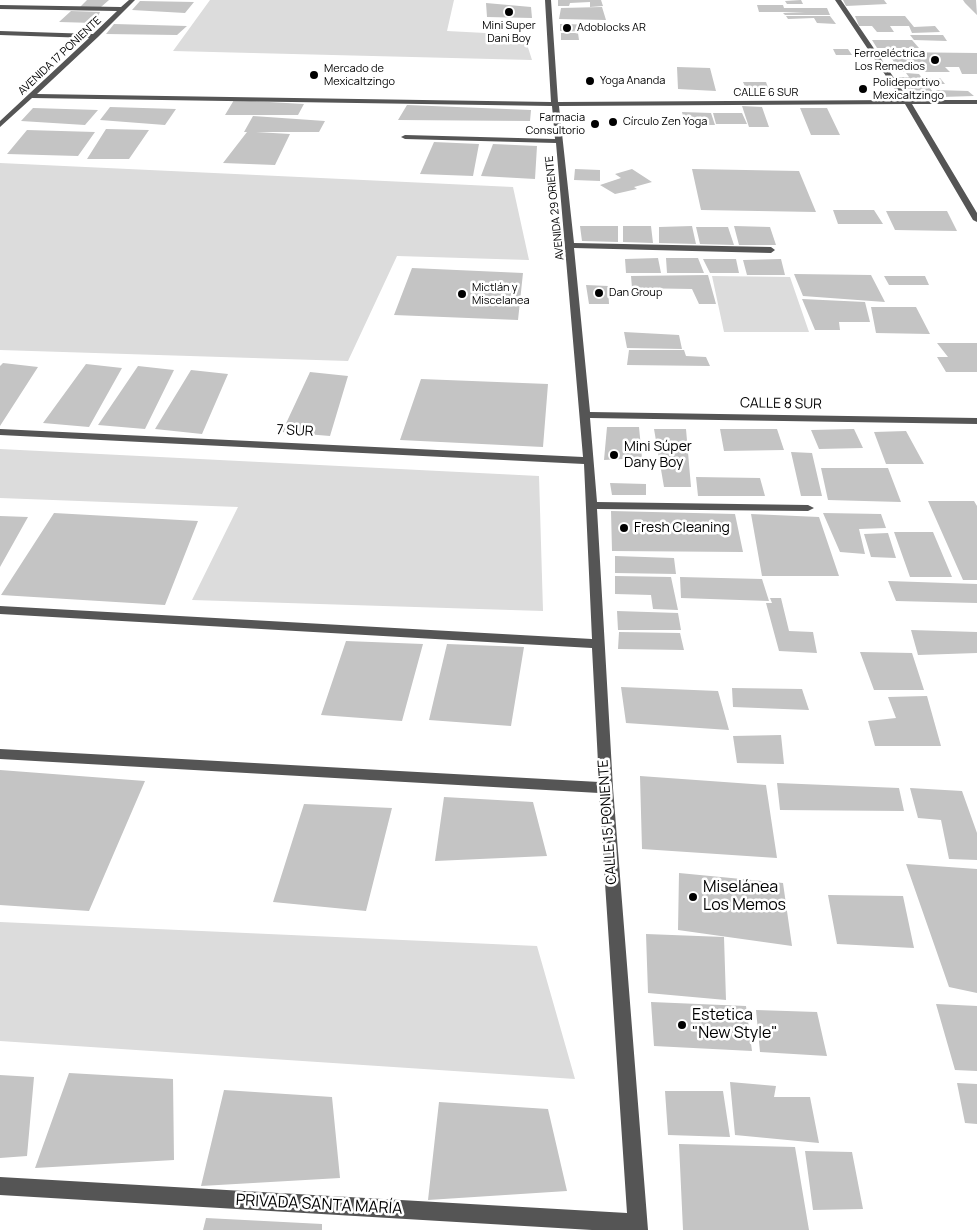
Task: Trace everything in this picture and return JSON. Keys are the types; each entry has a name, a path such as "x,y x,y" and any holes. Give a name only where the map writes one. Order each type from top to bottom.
{"street":[{"name":"AVENIDA 17 PONIENTE","path":"0,125 132,0"},
{"name":"AVENIDA 29 ORIENTE","path":"548,0 555,104 570,245 584,415"},
{"path":"838,0 906,102 977,220"},
{"path":"0,7 124,9"},
{"path":"0,34 96,36"},
{"name":"CALLE 6 SUR","path":"32,96 555,104 977,102"},
{"path":"405,138 560,141"},
{"path":"570,245 771,250"},
{"name":"CALLE 8 SUR","path":"584,415 977,421"},
{"name":"CALLE 15 PONIENTE","path":"584,415 592,505 597,644 606,788 638,1227"},
{"name":"7 SUR","path":"0,432 589,461"},
{"path":"592,505 808,508"},
{"path":"0,610 597,644"},
{"path":"0,754 606,788"},
{"name":"PRIVADA SANTA MARÍA","path":"0,1186 638,1227"}],"shaded area":[{"path":"210,0 454,0 447,31 524,35 532,60 173,51"},
{"path":"0,163 513,187 529,260 397,256 348,361 0,350"},
{"path":"712,276 790,277 809,332 724,332"},
{"path":"0,449 539,476 543,611 192,600 238,507 0,498"},
{"path":"0,922 537,946 575,1079 0,1041"}],"building":[{"path":"87,0 109,0 101,7 80,7"},
{"path":"558,0 601,0 603,6 590,7 590,2 558,6"},
{"path":"801,0 803,4 787,4 785,1"},
{"path":"843,0 884,0 887,4 846,6"},
{"path":"963,0 976,0 977,15 965,3"},
{"path":"140,1 194,2 185,13 132,10"},
{"name":"Mini Super Dani Boy","path":"486,3 531,7 532,18 487,17"},
{"path":"757,5 783,5 784,8 827,8 830,15 785,15 783,13 805,12 759,12"},
{"path":"602,7 606,20 559,19 561,8"},
{"path":"71,11 100,12 95,23 59,22"},
{"path":"786,16 830,16 836,24 817,23 814,18 788,19"},
{"path":"855,16 905,16 914,27 935,26 940,32 912,33 909,26 890,26 894,32 877,32 872,26 859,26"},
{"path":"114,24 187,26 177,35 106,34"},
{"path":"560,24 605,25 605,32 560,31"},
{"path":"561,33 578,33 579,40 561,40"},
{"path":"910,35 943,35 947,41 914,40"},
{"path":"872,40 912,40 919,48 877,48"},
{"path":"833,49 848,49 852,55 836,55"},
{"name":"Ferroeléctrica Los Remedios","path":"888,52 977,53 977,74 962,74 959,67 945,67 950,72 893,72 891,67 897,67"},
{"path":"677,67 710,68 716,91 678,89"},
{"path":"906,73 919,74 937,97 922,97 918,92 906,93 895,77 909,77"},
{"path":"926,78 940,78 945,84 929,84"},
{"path":"743,82 766,82 770,93 748,93"},
{"path":"936,90 968,91 974,96 941,97"},
{"path":"234,100 304,104 298,115 225,115"},
{"path":"407,105 531,110 530,121 398,120"},
{"path":"742,106 762,107 769,127 749,127"},
{"path":"110,107 176,109 165,125 100,120"},
{"path":"33,108 98,110 85,125 21,121"},
{"path":"800,108 827,108 840,135 811,135"},
{"path":"682,112 711,113 715,125 685,125"},
{"path":"713,113 742,113 747,124 716,124"},
{"path":"253,116 325,121 319,132 256,132 290,134 275,165 223,163 247,132 244,132"},
{"path":"106,129 149,130 129,159 87,159"},
{"path":"27,130 95,132 78,156 7,154"},
{"path":"434,142 479,144 473,176 420,174"},
{"path":"493,144 537,146 535,179 481,176"},
{"path":"575,169 600,170 600,181 574,180"},
{"path":"632,169 652,182 634,187 637,189 615,194 600,185 621,178 615,174"},
{"path":"692,169 799,171 816,212 701,210"},
{"path":"833,210 874,210 883,224 838,224"},
{"path":"886,211 947,211 957,231 895,230"},
{"path":"580,226 618,226 618,242 582,241"},
{"path":"623,226 651,226 653,243 623,242"},
{"path":"692,226 696,244 659,243 659,227"},
{"path":"734,226 770,227 776,245 739,245"},
{"path":"696,227 728,227 734,245 700,244"},
{"path":"658,258 661,273 626,273 625,259"},
{"path":"666,258 698,258 704,273 667,273"},
{"path":"703,259 736,259 739,273 710,273"},
{"path":"781,259 785,275 747,275 743,260"},
{"name":"Mictlán y Miscelanea","path":"412,268 523,273 518,320 394,315"},
{"path":"794,274 871,275 885,302 803,296"},
{"path":"708,275 716,304 699,304 692,289 632,288 631,276"},
{"path":"884,276 925,276 929,285 889,285"},
{"path":"586,285 608,286 609,304 589,304"},
{"path":"802,299 865,302 870,322 839,322 840,330 815,330"},
{"path":"871,307 916,307 930,334 876,333"},
{"path":"624,332 679,335 682,349 627,348"},
{"path":"937,343 977,343 977,372 946,372 937,357 948,357"},
{"path":"629,350 684,350 686,356 706,357 710,366 627,365"},
{"path":"3,363 38,367 0,426 0,366"},
{"path":"86,364 122,368 89,427 43,423"},
{"path":"138,366 174,370 145,429 98,425"},
{"path":"191,370 228,374 202,434 155,429"},
{"path":"310,372 348,376 330,436 282,432"},
{"path":"421,379 548,384 543,447 400,440"},
{"path":"607,427 639,427 642,458 604,460"},
{"path":"654,429 686,429 691,487 664,487"},
{"path":"720,429 777,429 784,450 724,451"},
{"path":"854,429 863,448 819,449 811,430"},
{"path":"906,431 924,464 886,464 874,432"},
{"path":"791,452 812,453 822,496 801,496"},
{"path":"821,468 888,468 901,502 828,500"},
{"path":"696,477 760,478 765,496 698,496"},
{"path":"610,483 646,484 646,495 612,495"},
{"path":"928,501 974,501 977,506 977,580 963,580"},
{"path":"611,511 735,514 743,552 612,551"},
{"path":"54,513 198,521 165,605 1,595"},
{"path":"823,513 881,514 886,528 859,529 865,554 840,552"},
{"path":"751,514 819,517 839,576 762,576"},
{"path":"0,516 28,517 0,567"},
{"path":"894,532 933,532 952,577 910,577"},
{"path":"888,533 896,558 871,557 864,534"},
{"path":"615,556 674,558 676,574 615,573"},
{"path":"615,576 671,577 678,610 653,609 651,595 615,594"},
{"path":"680,577 762,579 769,601 681,598"},
{"path":"888,581 977,584 977,603 896,601"},
{"path":"770,598 781,598 789,631 813,632 817,653 779,651 766,603 772,603"},
{"path":"617,611 678,613 681,630 618,630"},
{"path":"911,630 977,632 977,653 918,655"},
{"path":"619,632 680,633 684,650 618,649"},
{"path":"346,641 423,644 402,721 321,715"},
{"path":"447,644 524,647 511,726 429,720"},
{"path":"860,652 912,653 924,690 874,690"},
{"path":"621,687 718,691 729,730 626,723"},
{"path":"732,688 802,689 809,710 733,707"},
{"path":"927,696 941,746 875,746 868,721 896,718 888,697"},
{"path":"781,735 784,764 737,763 733,736"},
{"path":"0,770 145,781 89,911 0,905"},
{"path":"640,776 766,785 777,858 642,849"},
{"path":"777,783 899,788 904,811 780,810"},
{"path":"910,788 962,791 977,833 977,860 949,859 941,820 918,818"},
{"path":"444,797 533,802 547,856 435,861"},
{"path":"304,804 392,808 366,911 273,902"},
{"path":"906,864 977,869 977,993 949,987"},
{"path":"679,873 783,883 792,946 678,930"},
{"path":"828,895 903,896 914,948 837,944"},
{"path":"646,934 724,937 726,1000 648,993"},
{"path":"651,1002 746,1006 752,1051 654,1046"},
{"path":"936,1004 977,1006 977,1071 955,1070"},
{"path":"756,1010 817,1012 827,1056 760,1052"},
{"path":"69,1073 173,1079 174,1160 35,1168"},
{"path":"0,1075 34,1077 27,1156 0,1158"},
{"path":"730,1082 776,1086 774,1097 810,1097 819,1143 735,1135"},
{"path":"957,1083 977,1084 977,1124 965,1123"},
{"path":"224,1090 332,1097 340,1178 201,1186"},
{"path":"665,1091 723,1091 730,1137 668,1135"},
{"path":"439,1102 548,1109 567,1191 428,1200"},
{"path":"679,1144 795,1147 809,1230 683,1230"},
{"path":"805,1151 852,1152 863,1209 813,1210"},
{"path":"206,1218 322,1224 322,1230 203,1230"}],"place":[{"name":"Mini Super Dani Boy","path":"509,12"},
{"name":"Adoblocks AR","path":"567,28"},
{"name":"Ferroeléctrica Los Remedios","path":"935,60"},
{"name":"Mercado de Mexicaltzingo","path":"314,75"},
{"name":"Yoga Ananda","path":"590,81"},
{"name":"Polideportivo Mexicaltzingo","path":"863,89"},
{"name":"Círculo Zen Yoga","path":"613,122"},
{"name":"Farmacia Consultorio","path":"595,124"},
{"name":"Dan Group","path":"599,293"},
{"name":"Mictlán y Miscelanea","path":"462,294"},
{"name":"Mini Súper Dany Boy","path":"614,455"},
{"name":"Fresh Cleaning","path":"624,528"},
{"name":"Miselánea Los Memos","path":"693,897"},
{"name":"Estetica \"New Style\"","path":"682,1025"}]}
